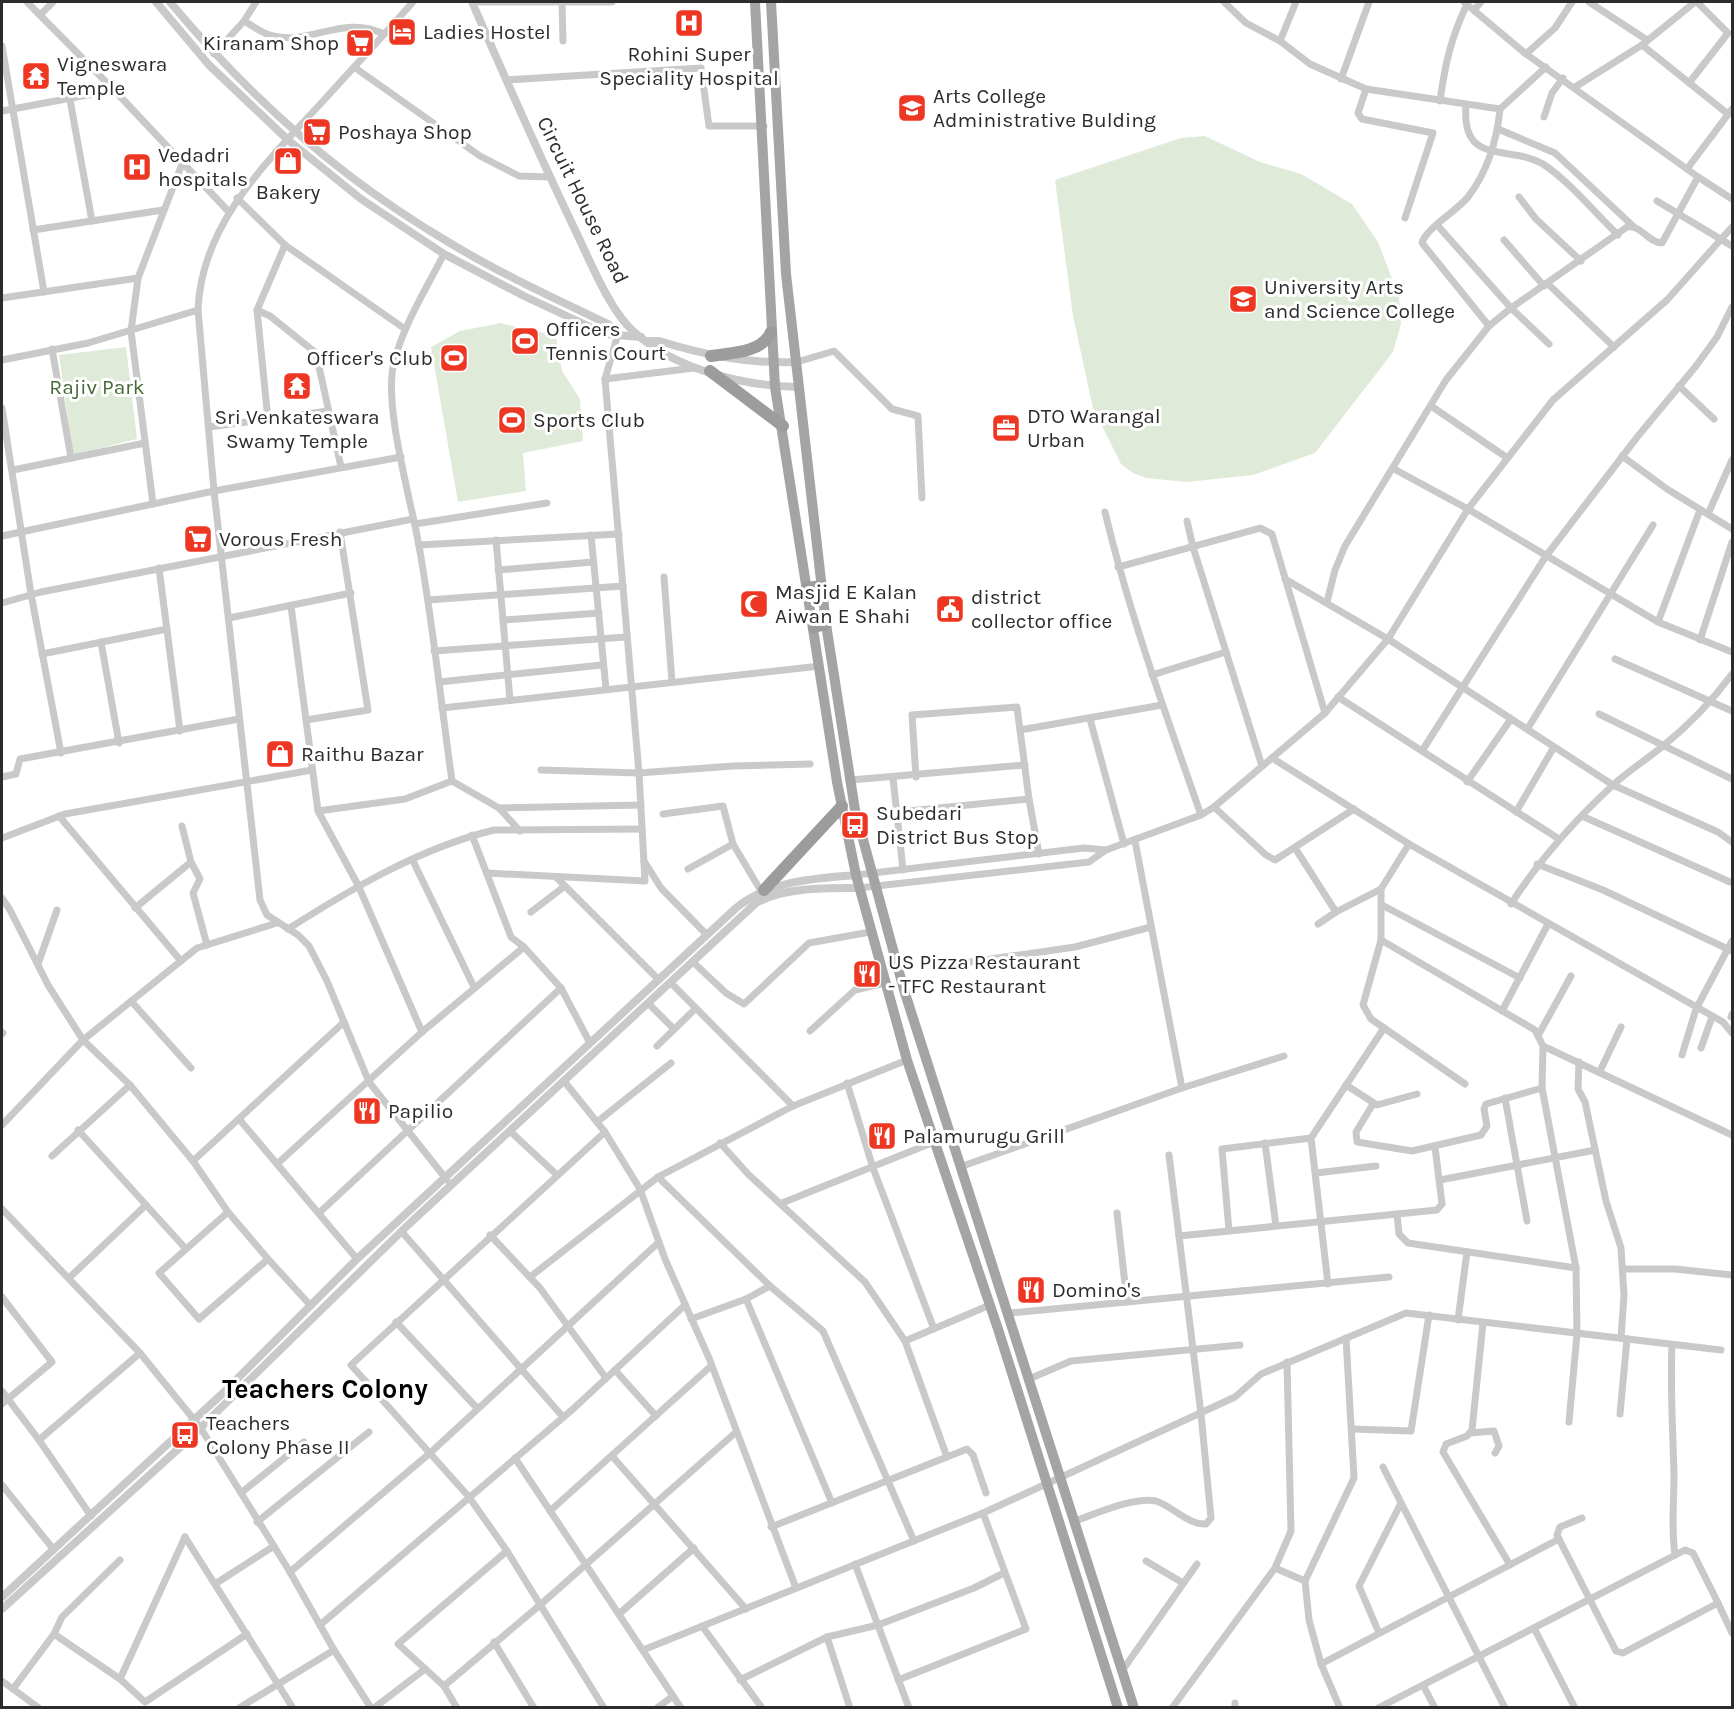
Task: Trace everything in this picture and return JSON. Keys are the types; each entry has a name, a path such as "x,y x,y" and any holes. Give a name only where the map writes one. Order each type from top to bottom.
{"highway":[{"path":"711,356 752,349 768,338 771,332"},
{"path":"710,371 783,426"},
{"path":"807,588 822,586"},
{"path":"814,627 826,624"},
{"path":"762,890 842,806"}],"main road":[{"path":"755,2 764,126 775,387 842,806 856,875 907,1060 990,1305 1118,1707"},
{"path":"771,2 786,274 826,624 855,810 874,886 960,1167 1010,1313 1134,1707"}],"street":[{"path":"27,2 229,212"},
{"path":"40,15 53,2"},
{"path":"156,2 209,65 288,140 362,199 444,254 605,334 659,341 711,356 774,363 797,362 834,351 892,409 918,416 922,498"},
{"path":"170,2 213,54 294,132 378,197 450,243 529,286 608,324 618,334"},
{"path":"213,54 244,21 256,2"},
{"path":"413,2 237,198 213,244 198,291 198,310 214,491 260,900 267,915 309,946 369,1082 444,1178 452,1185"},
{"path":"472,2 612,2"},
{"name":"Circuit House Road","path":"472,2 550,177 616,309 655,349 697,368 775,387 800,387"},
{"path":"1224,2 1246,23 1280,41 1310,64 1366,89 1500,109"},
{"path":"1280,41 1296,2"},
{"path":"1341,79 1369,2"},
{"path":"1474,10 1480,2"},
{"path":"1526,54 1555,28 1572,2"},
{"path":"1589,2 1645,43 1689,83 1730,111 1687,169"},
{"path":"1575,87 1645,43 1696,2 1728,33 1689,83"},
{"path":"562,3 562,41"},
{"path":"1440,101 1451,38 1465,3 1526,54 1732,199"},
{"path":"244,21 276,37 297,36 343,26 368,26 384,34"},
{"path":"2,46 44,292"},
{"path":"354,67 480,156 519,176 550,177"},
{"path":"1489,326 1423,246 1423,238 1468,198 1486,167 1498,129 1500,109 1546,67"},
{"path":"506,80 701,68 709,126 764,126"},
{"path":"1544,117 1552,93 1563,78"},
{"path":"1366,89 1358,113 1362,119 1433,133 1405,218"},
{"path":"2,111 114,90"},
{"path":"70,99 92,221"},
{"path":"1466,105 1464,125 1478,146 1491,152 1541,163 1618,235"},
{"path":"1498,129 1555,153 1634,227 1659,244 1664,240 1698,177"},
{"path":"153,504 130,331 138,278 182,164"},
{"path":"1519,197 1536,219 1581,261"},
{"path":"237,198 285,245 405,329"},
{"path":"1658,201 1732,246"},
{"path":"33,230 163,210"},
{"path":"1438,226 1511,308 1549,344"},
{"path":"1327,602 1340,557 1446,380 1489,326 1511,308 1630,226 1634,227"},
{"path":"2,1609 200,1427 452,1185 762,900 817,890 860,888 1089,862 1106,850 1201,815 1214,807 1325,712 1388,639 1468,508 1506,456 1553,400 1667,300 1732,227"},
{"path":"1504,240 1546,285 1614,346"},
{"path":"268,420 257,310 285,245"},
{"path":"444,254 405,329 394,363 392,395 401,457 428,600 452,781"},
{"path":"2,298 138,278"},
{"path":"1422,751 1546,556 1717,337 1732,307"},
{"path":"2,360 130,331 198,310"},
{"path":"257,310 270,316 316,353 341,467"},
{"path":"487,873 645,881 639,773 605,379 618,334"},
{"path":"52,349 71,458"},
{"path":"605,379 697,368"},
{"path":"1679,386 1714,419"},
{"path":"1431,406 1506,456"},
{"path":"209,427 328,411"},
{"path":"2,412 31,594 61,753"},
{"path":"13,470 145,443"},
{"path":"1622,456 1700,510 1732,529"},
{"path":"2,536 214,491 401,457"},
{"path":"1708,514 1732,460"},
{"path":"1394,469 1468,508 1658,622 1732,652"},
{"path":"2,603 31,594 340,532 547,503"},
{"path":"1658,622 1700,510"},
{"path":"1105,512 1118,567 1152,675 1201,815"},
{"path":"1187,521 1193,547 1262,766"},
{"path":"1528,728 1653,525"},
{"path":"1118,567 1260,528 1272,534 1325,712"},
{"path":"306,720 368,710 340,532"},
{"path":"419,545 619,534"},
{"path":"591,535 606,689"},
{"path":"496,540 510,700"},
{"path":"1700,640 1732,542"},
{"path":"498,570 593,562"},
{"path":"159,568 180,731"},
{"path":"664,577 672,682"},
{"path":"1285,579 1388,639 1613,784 1718,832 1732,842"},
{"path":"428,600 623,586"},
{"path":"229,618 351,593"},
{"path":"291,606 318,811 358,885 422,1032"},
{"path":"502,620 599,613"},
{"path":"42,654 167,629"},
{"path":"434,651 626,637"},
{"path":"101,642 119,743"},
{"path":"1152,675 1226,652"},
{"path":"1615,659 1732,711"},
{"path":"439,681 602,665"},
{"path":"442,708 819,666"},
{"path":"1511,904 1537,864 1559,839 1613,784 1665,745 1711,702 1732,674"},
{"path":"1338,697 1559,839"},
{"path":"1020,730 1162,705"},
{"path":"916,777 912,715 1017,706 1029,799 1039,854"},
{"path":"1599,714 1732,779"},
{"path":"2,777 15,774 20,759 119,743 239,719"},
{"path":"1090,719 1124,844"},
{"path":"1467,782 1511,719"},
{"path":"1516,812 1554,747"},
{"path":"1272,758 1511,904 1727,1025 1732,1034"},
{"path":"541,771 639,773 734,766 810,764"},
{"path":"851,780 916,777 1025,765"},
{"path":"2,838 59,816 312,770"},
{"path":"893,778 903,870"},
{"path":"452,781 499,808 520,831"},
{"path":"318,811 405,799 452,781"},
{"path":"888,813 897,814 1029,799"},
{"path":"499,808 640,805"},
{"path":"663,814 720,805 724,809 733,844 762,890"},
{"path":"1214,807 1270,859 1275,860 1354,809"},
{"path":"59,816 181,961"},
{"path":"1582,816 1730,882"},
{"path":"182,826 191,862 200,879 193,893 207,945"},
{"path":"288,929 358,885 472,835 494,830 642,829"},
{"path":"472,835 511,937 524,947 561,988 590,1044"},
{"path":"1135,841 1182,1088"},
{"path":"688,869 733,844"},
{"path":"1318,924 1380,889 1410,844"},
{"path":"2,1597 194,1419 357,1259 706,934 751,895 796,881 1084,848 1106,850"},
{"path":"1295,848 1336,912"},
{"path":"644,860 661,888 706,934"},
{"path":"412,861 474,987"},
{"path":"135,908 191,862"},
{"path":"1537,864 1602,890 1730,950"},
{"path":"556,877 658,980"},
{"path":"531,912 565,886"},
{"path":"1380,889 1381,939 1363,1005 1371,1019 1465,1084"},
{"path":"2,898 83,1040 130,1085 193,1161 228,1212 311,1306"},
{"path":"1382,904 1520,978"},
{"path":"38,964 57,910"},
{"path":"2,1125 83,1040 197,948 278,923"},
{"path":"1502,1011 1548,924"},
{"path":"970,962 1075,947 1151,927"},
{"path":"693,962 726,993 744,1004 809,943 870,932"},
{"path":"1381,939 1539,1034 1543,1046 1542,1088 1576,1268 1577,1334 1569,1422"},
{"path":"1682,1055 1696,1009 1730,950 1732,941"},
{"path":"277,1164 422,1032 524,947"},
{"path":"1539,1034 1571,976"},
{"path":"671,983 793,1106"},
{"path":"810,1031 855,990 885,983"},
{"path":"319,1213 561,988"},
{"path":"131,1001 191,1068"},
{"path":"649,1004 674,1029"},
{"path":"657,1046 692,1012"},
{"path":"1701,1048 1712,1017"},
{"path":"193,1161 344,1022"},
{"path":"1600,1071 1621,1027"},
{"path":"1328,1284 1311,1138 1384,1028"},
{"path":"1543,1046 1732,1135"},
{"path":"960,1167 1182,1088 1284,1056"},
{"path":"530,1277 658,1177 793,1106 907,1060"},
{"path":"1579,1062 1578,1089 1585,1102 1606,1201 1620,1240 1623,1269 1624,1339 1620,1414"},
{"path":"597,1122 671,1063"},
{"path":"564,1081 606,1132 640,1190 659,1242 711,1366 796,1588"},
{"path":"847,1083 873,1168 934,1329"},
{"path":"52,1156 130,1085"},
{"path":"1346,1085 1374,1104 1380,1105 1417,1094"},
{"path":"1374,1104 1356,1132 1357,1142 1404,1151 1435,1147 1481,1135 1487,1126 1484,1107 1505,1098 1542,1088"},
{"path":"1505,1098 1527,1221"},
{"path":"239,1119 357,1259"},
{"path":"78,1130 186,1249"},
{"path":"510,1131 556,1174"},
{"path":"604,1707 507,1551 469,1497 351,1365 556,1174 606,1132"},
{"path":"1229,1231 1222,1149 1311,1138"},
{"path":"782,1203 934,1142"},
{"path":"720,1143 749,1175 865,1281 905,1341 947,1457"},
{"path":"1265,1143 1276,1226"},
{"path":"1179,1236 1439,1209 1442,1204 1435,1147"},
{"path":"1440,1180 1595,1150"},
{"path":"1075,1521 1146,1500 1165,1505 1198,1524 1210,1521 1201,1414 1169,1155"},
{"path":"1316,1173 1376,1166"},
{"path":"658,1177 770,1286 823,1331 914,1541"},
{"path":"69,1278 146,1205"},
{"path":"2,1209 140,1353 200,1427 290,1572 334,1650 373,1707 425,1669"},
{"path":"228,1212 159,1273 199,1319 268,1259"},
{"path":"1117,1213 1127,1302"},
{"path":"1397,1214 1399,1234 1408,1243 1576,1268"},
{"path":"402,1232 563,1417"},
{"path":"490,1235 530,1277 606,1378"},
{"path":"290,1572 430,1453 520,1367 568,1327 659,1242"},
{"path":"1458,1320 1467,1252"},
{"path":"1623,1269 1675,1269 1732,1275"},
{"path":"1010,1313 1389,1277"},
{"path":"691,1319 746,1299 770,1286"},
{"path":"2,1297 52,1362 4,1401"},
{"path":"746,1299 832,1503"},
{"path":"320,1625 563,1417 685,1305"},
{"path":"905,1341 990,1305"},
{"path":"643,1650 983,1513 1235,1397 1261,1374 1402,1313 1721,1350"},
{"path":"1353,1429 1411,1431 1429,1315"},
{"path":"396,1322 477,1408"},
{"path":"1470,1433 1484,1323"},
{"path":"1341,1707 1321,1664 1309,1620 1305,1581 1354,1478 1346,1338"},
{"path":"1029,1379 1071,1361 1240,1345"},
{"path":"1672,1345 1669,1396 1674,1479 1672,1523 1675,1555"},
{"path":"39,1440 140,1353"},
{"path":"1172,1707 1275,1568 1291,1531 1287,1362"},
{"path":"550,1511 711,1366"},
{"path":"615,1370 656,1416"},
{"path":"2,1391 4,1401 39,1440 91,1516"},
{"path":"1496,1453 1498,1446 1494,1431 1470,1433 1446,1444 1443,1452 1510,1565"},
{"path":"257,1522 369,1432"},
{"path":"444,1686 540,1605 735,1433"},
{"path":"241,1494 304,1442"},
{"path":"771,1527 962,1450 969,1450 986,1493"},
{"path":"612,1456 746,1608"},
{"path":"515,1458 681,1707"},
{"path":"1383,1467 1505,1707"},
{"path":"2,1485 54,1550"},
{"path":"1379,1633 1359,1586 1401,1503"},
{"path":"898,1680 1026,1629 983,1513"},
{"path":"1582,1518 1557,1529 1559,1539 1616,1651 1620,1653 1718,1603"},
{"path":"120,1679 185,1537 293,1707"},
{"path":"1321,1664 1559,1539"},
{"path":"215,1584 274,1546"},
{"path":"619,1614 694,1548"},
{"path":"1378,1707 1480,1657 1675,1555 1691,1550 1732,1633"},
{"path":"457,1707 444,1686 398,1644 507,1551"},
{"path":"13,1689 54,1635 62,1617 120,1560"},
{"path":"1146,1561 1184,1582"},
{"path":"855,1564 909,1707"},
{"path":"1122,1671 1197,1564"},
{"path":"1275,1568 1305,1581"},
{"path":"740,1680 827,1637 878,1625 974,1588 1004,1573"},
{"path":"702,1626 762,1707"},
{"path":"1534,1628 1575,1707"},
{"path":"54,1635 120,1679 145,1702 247,1634"},
{"path":"827,1637 850,1707"},
{"path":"494,1642 534,1707"},
{"path":"239,1707 334,1650"},
{"path":"2,1681 39,1707"},
{"path":"1423,1685 1435,1707"},
{"path":"657,1707 673,1696"}],"green space":[{"path":"1205,136 1260,162 1301,174 1352,204 1378,242 1399,297 1401,324 1393,352 1315,453 1253,475 1187,482 1146,478 1133,473 1121,464 1093,408 1073,316 1055,180 1181,138"},
{"name":"Sports Club","path":"501,323 556,336 562,371 580,399 583,441 523,453 526,491 458,502 431,347 460,331"},
{"name":"Rajiv Park","path":"126,347 137,439 73,455 59,355"}],"place":[{"name":"Rohini Super Speciality Hospital","path":"689,23"},
{"name":"Ladies Hostel","path":"402,32"},
{"name":"Kiranam Shop","path":"360,43"},
{"name":"Vigneswara Temple","path":"36,76"},
{"name":"Arts College Administrative Bulding","path":"912,108"},
{"name":"Poshaya Shop","path":"317,132"},
{"name":"Bakery","path":"288,161"},
{"name":"Vedadri hospitals","path":"137,167"},
{"name":"University Arts and Science College","path":"1243,299"},
{"name":"Officers Tennis Court","path":"525,341"},
{"name":"Officer's Club","path":"454,358"},
{"name":"Sri Venkateswara Swamy Temple","path":"297,386"},
{"name":"Sports Club","path":"512,420"},
{"name":"DTO Warangal Urban","path":"1006,428"},
{"name":"Vorous Fresh","path":"198,539"},
{"name":"Masjid E Kalan Aiwan E Shahi","path":"754,604"},
{"name":"district collector office","path":"950,609"},
{"name":"Raithu Bazar","path":"280,754"},
{"name":"Subedari District Bus Stop","path":"855,825"},
{"name":"US Pizza Restaurant - TFC Restaurant","path":"867,974"},
{"name":"Papilio","path":"367,1111"},
{"name":"Palamurugu Grill","path":"882,1136"},
{"name":"Domino's","path":"1031,1290"},
{"name":"Teachers Colony Phase II","path":"185,1435"}],"district":[{"name":"Teachers Colony","path":"325,1389"}]}
